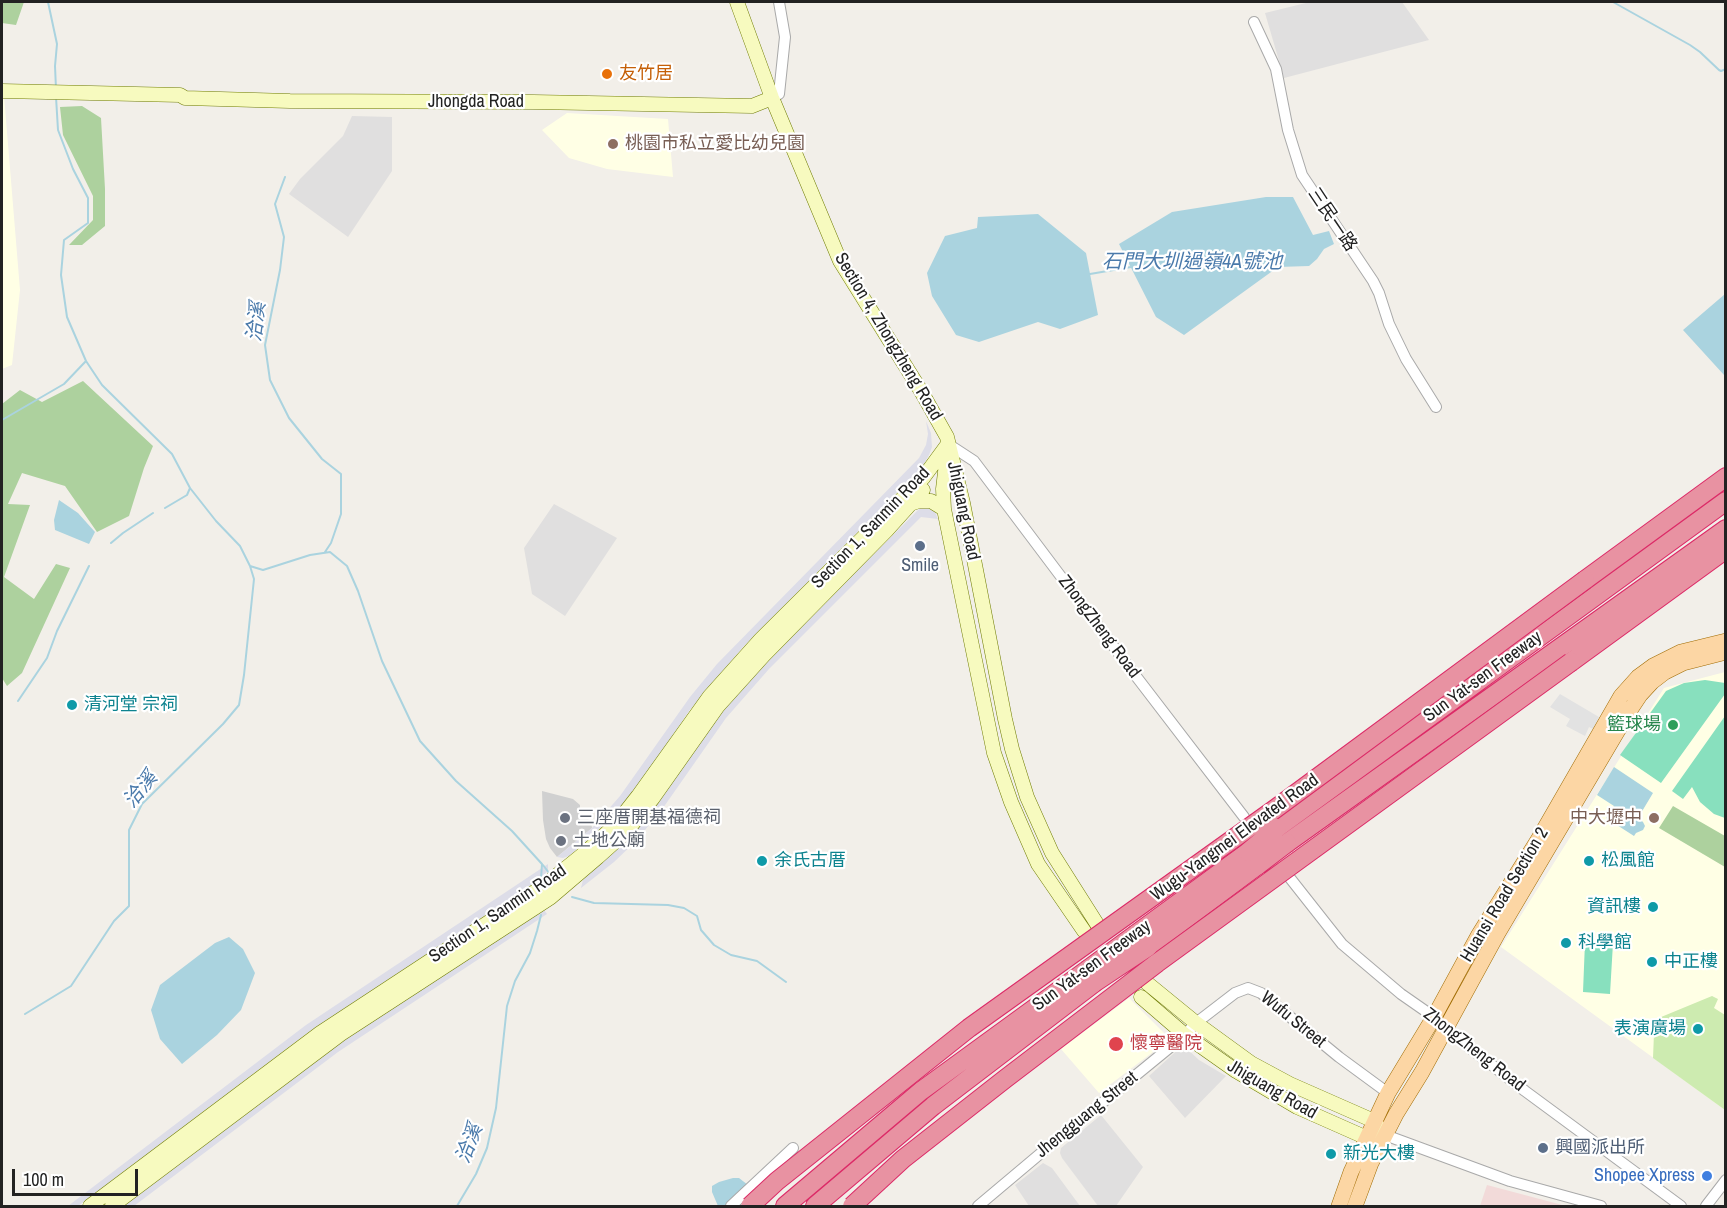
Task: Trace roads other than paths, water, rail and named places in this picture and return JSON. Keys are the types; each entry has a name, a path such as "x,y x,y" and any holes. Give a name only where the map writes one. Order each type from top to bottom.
{"highway":[{"name":"Wugu-Yangmei Elevated Road","path":"750,1206 777,1181 969,1028 1275,809 1725,477"},
{"name":"Sun Yat-sen Freeway","path":"785,1206 921,1090 1142,941 1725,501"},
{"name":"Sun Yat-sen Freeway","path":"1282,836 1725,529"},
{"path":"852,1206 903,1159 1157,963 1725,549"},
{"name":"Sun Yat-sen Freeway","path":"815,1206 1090,976"}],"main road":[{"name":"Huansi Road Section 2","path":"1338,1206 1351,1172 1388,1093 1434,1017 1478,936 1538,840 1621,696 1638,677 1653,666 1681,652 1725,641"},
{"name":"Huansi Road Section 2","path":"1355,1206 1371,1164 1396,1114 1422,1072 1498,933 1640,695 1665,672 1683,663 1725,652"}],"street":[{"path":"737,2 772,98 779,94 785,37 779,2"},
{"name":"三民一路","path":"1254,22 1276,69 1288,130 1302,175 1379,293 1389,324 1406,359 1436,407"},
{"name":"Jhongda Road","path":"2,91 180,95 185,93 772,98"},
{"name":"Jhongda Road","path":"180,95 185,98 290,101 752,106 772,98"},
{"name":"Section 4, Zhongzheng Road","path":"772,98 840,261 921,391 947,437 948,444"},
{"name":"Section 1, Sanmin Road","path":"112,1206 341,1034 598,857 627,831 718,706 764,655 887,530 925,487 948,444"},
{"name":"Section 1, Sanmin Road","path":"90,1206 320,1033 547,891 616,824 709,697 761,639 923,478 948,444"},
{"name":"Jhiguang Road","path":"948,444 943,489 944,510 994,753 1011,802 1038,864 1084,931"},
{"name":"Jhiguang Road","path":"948,444 963,503 1005,719 1021,778 1052,853 1097,924"},
{"name":"ZhongZheng Road","path":"948,444 974,461 1244,817"},
{"path":"910,504 931,501 944,510"},
{"name":"ZhongZheng Road","path":"1286,873 1342,944 1401,994 1681,1206"},
{"name":"Jhiguang Road","path":"1147,983 1196,1023 1251,1062 1290,1084 1374,1121 1385,1135"},
{"name":"Wufu Street","path":"1196,1023 1235,993 1248,988 1260,993 1330,1050 1388,1093"},
{"name":"Jhiguang Road","path":"1141,997 1185,1035 1236,1071 1297,1107 1368,1138"},
{"name":"Jhengguang Street","path":"978,1206 1185,1035 1196,1023"},
{"path":"1368,1138 1385,1135 1510,1181 1601,1206"},
{"path":"731,1206 793,1148"},
{"path":"1706,1206 1725,1180"}],"water":[{"name":"石門大圳過嶺4A號池","path":"1266,197 1293,197 1313,235 1329,231 1334,244 1324,249 1309,266 1278,267 1184,335 1156,317 1119,244 1172,212"},
{"name":"石門大圳過嶺4A號池","path":"1038,214 1086,253 1098,315 1060,329 1038,322 979,342 956,335 932,296 927,273 945,236 977,228 978,217"},
{"path":"1725,294 1726,374 1724,375 1683,330"},
{"path":"59,500 78,513 95,532 89,544 55,530 54,520"},
{"path":"1614,767 1653,793 1638,818 1645,826 1634,836 1606,818 1614,806 1597,795"},
{"path":"229,937 243,949 255,973 241,1010 217,1035 182,1064 160,1039 151,1010 160,985 215,943"},
{"path":"739,1178 748,1185 725,1206 718,1206 712,1186"}],"waterway":[{"path":"48,2 57,44 56,89"},
{"path":"1613,2 1690,45 1719,70 1726,69"},
{"path":"2,420 64,384 86,361 67,317 61,275 64,240 88,223 88,198 73,169 58,130 56,97"},
{"name":"洽溪","path":"285,177 275,204 284,237 265,345 270,380 289,418 322,459 341,474 341,514 331,543 325,552"},
{"path":"1090,274 1131,267"},
{"name":"洽溪","path":"86,361 102,385 172,454 190,488 216,521 240,546 250,566 263,570 310,555 330,552 347,566 382,661 420,741 456,781 512,831 542,864 541,879"},
{"name":"洽溪","path":"165,508 187,495 190,488"},
{"name":"洽溪","path":"111,543 153,513"},
{"name":"洽溪","path":"18,701 47,658 57,631 89,566"},
{"name":"洽溪","path":"25,1014 71,986 114,921 129,906 129,830 142,804 223,724 239,705 254,579 250,566"},
{"path":"543,865 549,873"},
{"path":"572,897 594,903 668,905 684,908 697,916 701,930 714,945 731,955 757,961 786,982"},
{"name":"洽溪","path":"457,1206 476,1174 487,1148 496,1108 507,1006 515,981 530,953 541,915"}],"place":[{"name":"友竹居","path":"607,74"},
{"name":"桃園市私立愛比幼兒園","path":"613,144"},
{"name":"Smile","path":"920,546"},
{"name":"清河堂 宗祠","path":"72,705"},
{"name":"籃球場","path":"1673,725"},
{"name":"三座厝開基福德祠","path":"565,818"},
{"name":"中大壢中","path":"1654,818"},
{"name":"土地公廟","path":"561,841"},
{"name":"余氏古厝","path":"762,861"},
{"name":"松風館","path":"1589,861"},
{"name":"資訊樓","path":"1653,907"},
{"name":"科學館","path":"1566,943"},
{"name":"中正樓","path":"1652,962"},
{"name":"表演廣場","path":"1698,1029"},
{"name":"懷寧醫院","path":"1116,1044"},
{"name":"興國派出所","path":"1543,1148"},
{"name":"新光大樓","path":"1331,1154"},
{"name":"Shopee Xpress","path":"1707,1176"}]}
